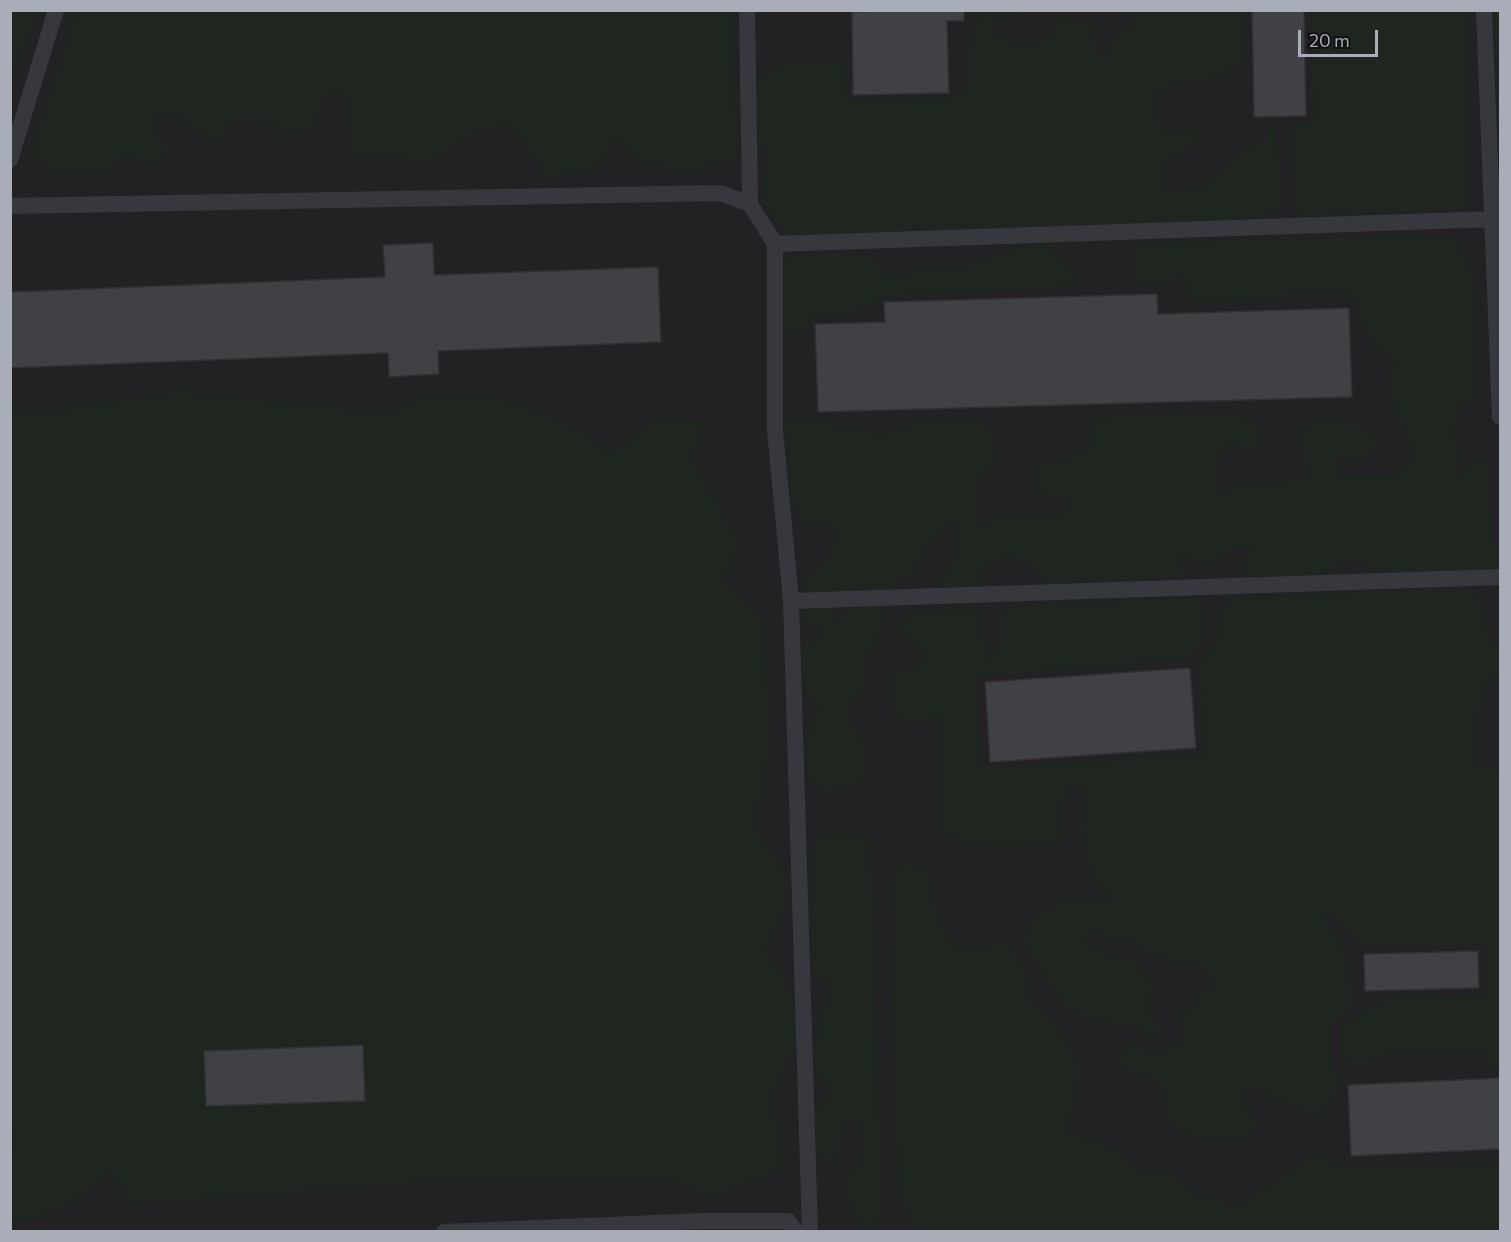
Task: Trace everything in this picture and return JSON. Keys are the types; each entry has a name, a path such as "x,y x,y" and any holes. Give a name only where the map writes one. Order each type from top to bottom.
{"lane":[{"path":"10,160 56,10"},
{"path":"747,10 750,204 775,244 775,430 791,601 810,1232"},
{"path":"1484,10 1500,417"},
{"path":"10,206 720,193 750,204"},
{"path":"775,244 1493,219"},
{"path":"791,601 1500,576"},
{"path":"444,1232 703,1221 788,1221 796,1232"}],"shaded area":[{"path":"10,11 38,11 11,81"},
{"path":"11,11 1500,11 1500,1231 11,1231"},
{"path":"76,11 733,11 736,159 694,171 642,164 616,138 595,169 548,177 525,144 506,125 474,133 428,162 352,151 346,96 327,92 312,127 285,135 266,119 232,119 218,144 181,117 153,116 158,138 172,151 150,166 127,153 104,171 55,172 31,155"},
{"path":"976,11 1023,11 992,24 993,39 1033,43 1050,37 1057,16 1094,24 1096,57 1108,57 1112,39 1134,23 1134,11 1243,11 1243,64 1203,83 1183,80 1155,95 1161,133 1201,128 1198,143 1160,163 1164,194 1201,187 1227,169 1246,146 1262,143 1269,128 1278,128 1281,212 1235,221 784,236 762,200 769,152 758,146 758,79 782,64 845,62 847,100 954,98 969,86 969,44 979,23"},
{"path":"1311,11 1466,11 1464,140 1467,210 1298,216 1289,125 1314,123"},
{"path":"1494,11 1500,11 1500,151"},
{"path":"1387,236 1454,237 1477,289 1478,398 1459,406 1454,434 1460,454 1455,482 1475,460 1489,459 1489,496 1498,568 1414,573 1375,571 1354,558 1320,574 1246,577 1241,562 1253,549 1236,548 1205,566 1175,553 1187,578 1047,584 1033,566 1010,555 991,561 981,575 985,588 932,589 956,557 952,539 960,523 954,521 926,549 914,573 899,578 891,591 800,594 807,577 826,560 838,534 830,524 810,526 798,523 790,485 789,461 792,448 787,440 784,423 806,419 880,434 920,423 973,419 990,428 997,463 975,482 975,522 1064,515 1071,497 1050,498 1035,491 1033,469 1059,458 1085,455 1094,431 1094,418 1177,413 1239,416 1261,429 1254,453 1233,442 1215,460 1217,490 1274,484 1306,477 1304,450 1299,432 1318,421 1360,425 1379,441 1362,459 1335,457 1338,476 1397,476 1416,454 1396,415 1388,378 1396,360 1374,345 1358,319 1358,296 1322,291 1212,303 1187,299 1184,278 1140,285 1134,268 1137,247 1184,242"},
{"path":"1046,242 1076,271 1077,285 1030,290 878,296 869,309 813,318 801,334 782,327 782,266 792,256 828,253 871,255 887,276 907,276 927,265 952,270 1023,246"},
{"path":"176,391 389,414 426,395 491,395 568,424 612,454 652,422 705,420 692,461 740,546 722,580 762,618 771,737 754,826 784,869 783,915 765,947 791,991 799,1040 770,1098 784,1167 716,1197 660,1177 494,1177 131,1204 112,1172 70,1204 22,1224 11,1217 10,1153 16,1144 10,1123 11,410 53,411"},
{"path":"1420,589 1476,590 1491,645 1500,646 1500,674 1485,683 1477,720 1478,763 1500,772 1500,1069 1493,1070 1484,1053 1440,1048 1398,1051 1359,1066 1341,1060 1341,1025 1389,998 1489,995 1486,945 1363,946 1333,915 1319,911 1341,942 1351,985 1352,1009 1331,1025 1333,1072 1341,1082 1330,1110 1308,1114 1249,1086 1241,1100 1258,1123 1246,1140 1203,1142 1169,1122 1158,1082 1131,1073 1115,1060 1131,1044 1153,1052 1185,1046 1178,1018 1195,1003 1194,994 1213,987 1207,969 1176,964 1142,949 1127,935 1113,940 1095,928 1082,942 1108,954 1135,961 1152,984 1150,1012 1161,1026 1153,1041 1134,1026 1119,1026 1069,1012 1050,987 1023,941 1037,916 1070,899 1116,902 1095,883 1080,829 1087,791 1070,785 1058,816 1063,839 1023,846 993,847 941,836 938,714 911,726 893,714 890,675 911,670 927,657 896,626 920,610 979,609 987,662 1001,640 1000,611 1033,604 1200,598 1208,636 1186,659 976,677 981,768 1202,756 1200,662 1217,642 1218,616 1229,599"},
{"path":"851,606 888,606 881,618 878,642 864,657 866,685 848,705 848,722 863,738 866,775 850,790 820,792 809,775 808,733 820,706 804,692 800,670 805,645 824,636 822,629 801,622 805,608 837,607 830,616 837,623"},
{"path":"823,833 852,834 870,841 881,1220 863,1228 850,1208 845,1180 858,1162 864,1140 855,1118 842,1127 837,1163 816,1157 812,1115 833,1091 817,1076 812,1051 823,1019 831,984 812,973 809,853"},
{"path":"902,863 926,870 941,925 954,946 981,950 1009,940 1028,978 1032,1004 1053,1021 1082,1069 1066,1130 1118,1152 1138,1173 1173,1175 1192,1194 1219,1197 1229,1210 1315,1154 1347,1169 1500,1164 1500,1231 917,1231 899,1198 891,975 895,929 891,884"}],"building":[{"path":"964,10 964,21 947,21 949,93 853,95 852,12"},
{"path":"1252,10 1304,10 1306,116 1254,117"},
{"path":"433,243 434,275 658,267 661,342 438,351 439,374 389,377 388,353 10,368 10,292 385,277 383,245"},
{"path":"1157,294 1158,314 1349,308 1352,397 818,412 815,324 885,322 884,302"},
{"path":"1190,668 1196,748 990,762 985,682"},
{"path":"1478,951 1479,988 1365,991 1364,954"},
{"path":"363,1045 365,1101 206,1106 204,1051"},
{"path":"1500,1078 1500,1149 1351,1156 1348,1085"}]}
